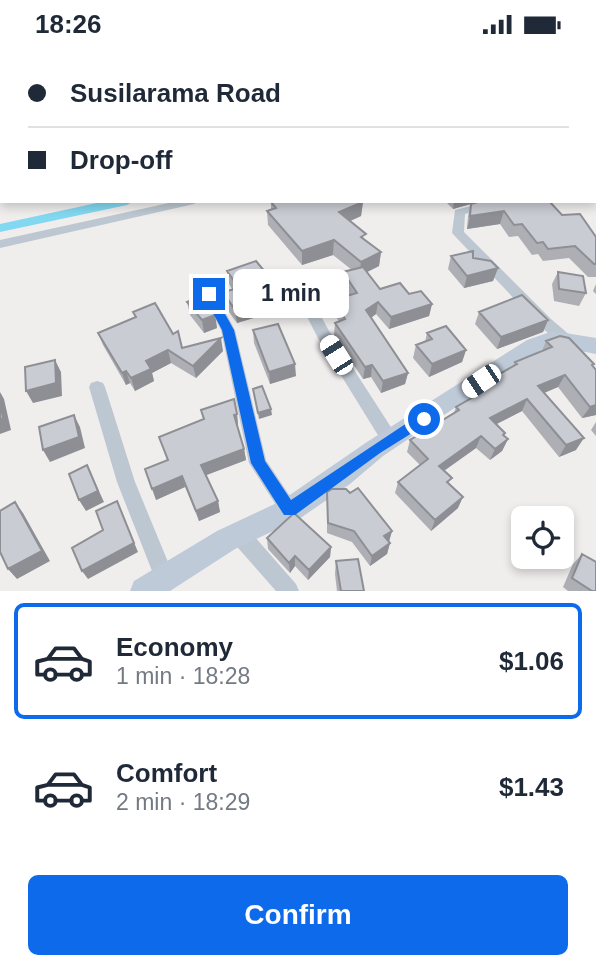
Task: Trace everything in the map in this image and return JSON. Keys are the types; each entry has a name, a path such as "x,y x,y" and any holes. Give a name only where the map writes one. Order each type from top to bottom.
{"street":[{"path":"0,244 185,203"},
{"path":"499,203 458,212 458,233 567,341"},
{"path":"297,285 323,334 390,440"},
{"path":"209,294 228,330 258,463 290,510"},
{"path":"97,387 126,482 153,587 239,534 290,510 534,345 553,338 596,346"},
{"path":"239,534 289,591"}],"building":[{"path":"272,203 361,203 339,212 366,234 361,237 381,252 361,262 334,240 302,251 267,211 276,208"},
{"path":"551,203 562,215 580,214 596,237 596,264 575,246 548,249 543,242 537,243 522,224 514,225 504,211 470,216 471,204"},
{"path":"473,251 473,258 491,261 498,268 467,276 451,256"},
{"path":"256,261 266,273 257,276 270,300 235,310 223,292 239,288 227,271"},
{"path":"363,267 380,289 400,283 409,294 421,291 432,304 391,317 378,302 366,310 408,373 383,381 372,365 365,367 335,323 345,319 333,300 357,293 343,272"},
{"path":"558,272 583,276 586,293 559,289"},
{"path":"204,295 215,315 202,320 187,302"},
{"path":"522,295 548,320 501,337 479,312"},
{"path":"155,303 173,334 178,331 182,348 221,338 193,366 168,350 146,361 151,369 131,378 126,371 122,373 98,333 136,317 133,312"},
{"path":"278,324 295,364 269,372 253,330"},
{"path":"446,326 466,350 432,364 416,345 432,339 427,333"},
{"path":"560,336 569,338 594,364 596,405 590,407 565,375 538,386 584,438 566,445 527,399 490,418 508,439 495,449 481,436 439,466 452,478 447,482 463,497 435,520 398,482 428,459 410,440 459,410 456,407 487,389 482,384 517,364 515,362 552,347 546,341"},
{"path":"55,360 56,383 26,391 25,367"},
{"path":"262,386 271,409 258,413 253,389"},
{"path":"234,399 237,414 234,415 244,449 201,465 218,501 196,511 182,476 152,489 145,469 168,460 159,437 204,419 201,410"},
{"path":"74,415 79,437 43,450 39,427"},
{"path":"87,465 98,491 79,500 69,474"},
{"path":"358,488 392,531 384,536 390,543 372,556 354,531 328,523 327,492 332,489 346,489 350,493"},
{"path":"117,501 134,543 82,571 72,548 103,530 96,511"},
{"path":"15,502 42,551 8,569 0,552 0,511"},
{"path":"294,513 331,547 309,570 295,556 289,563 267,538"},
{"path":"582,554 596,562 596,591 572,578"},
{"path":"358,559 364,591 341,591 336,561"}],"waterway":[{"path":"0,228 118,203"}],"route":[{"path":"209,294 228,330 258,463 290,510 341,476 375,449 424,419"}]}
